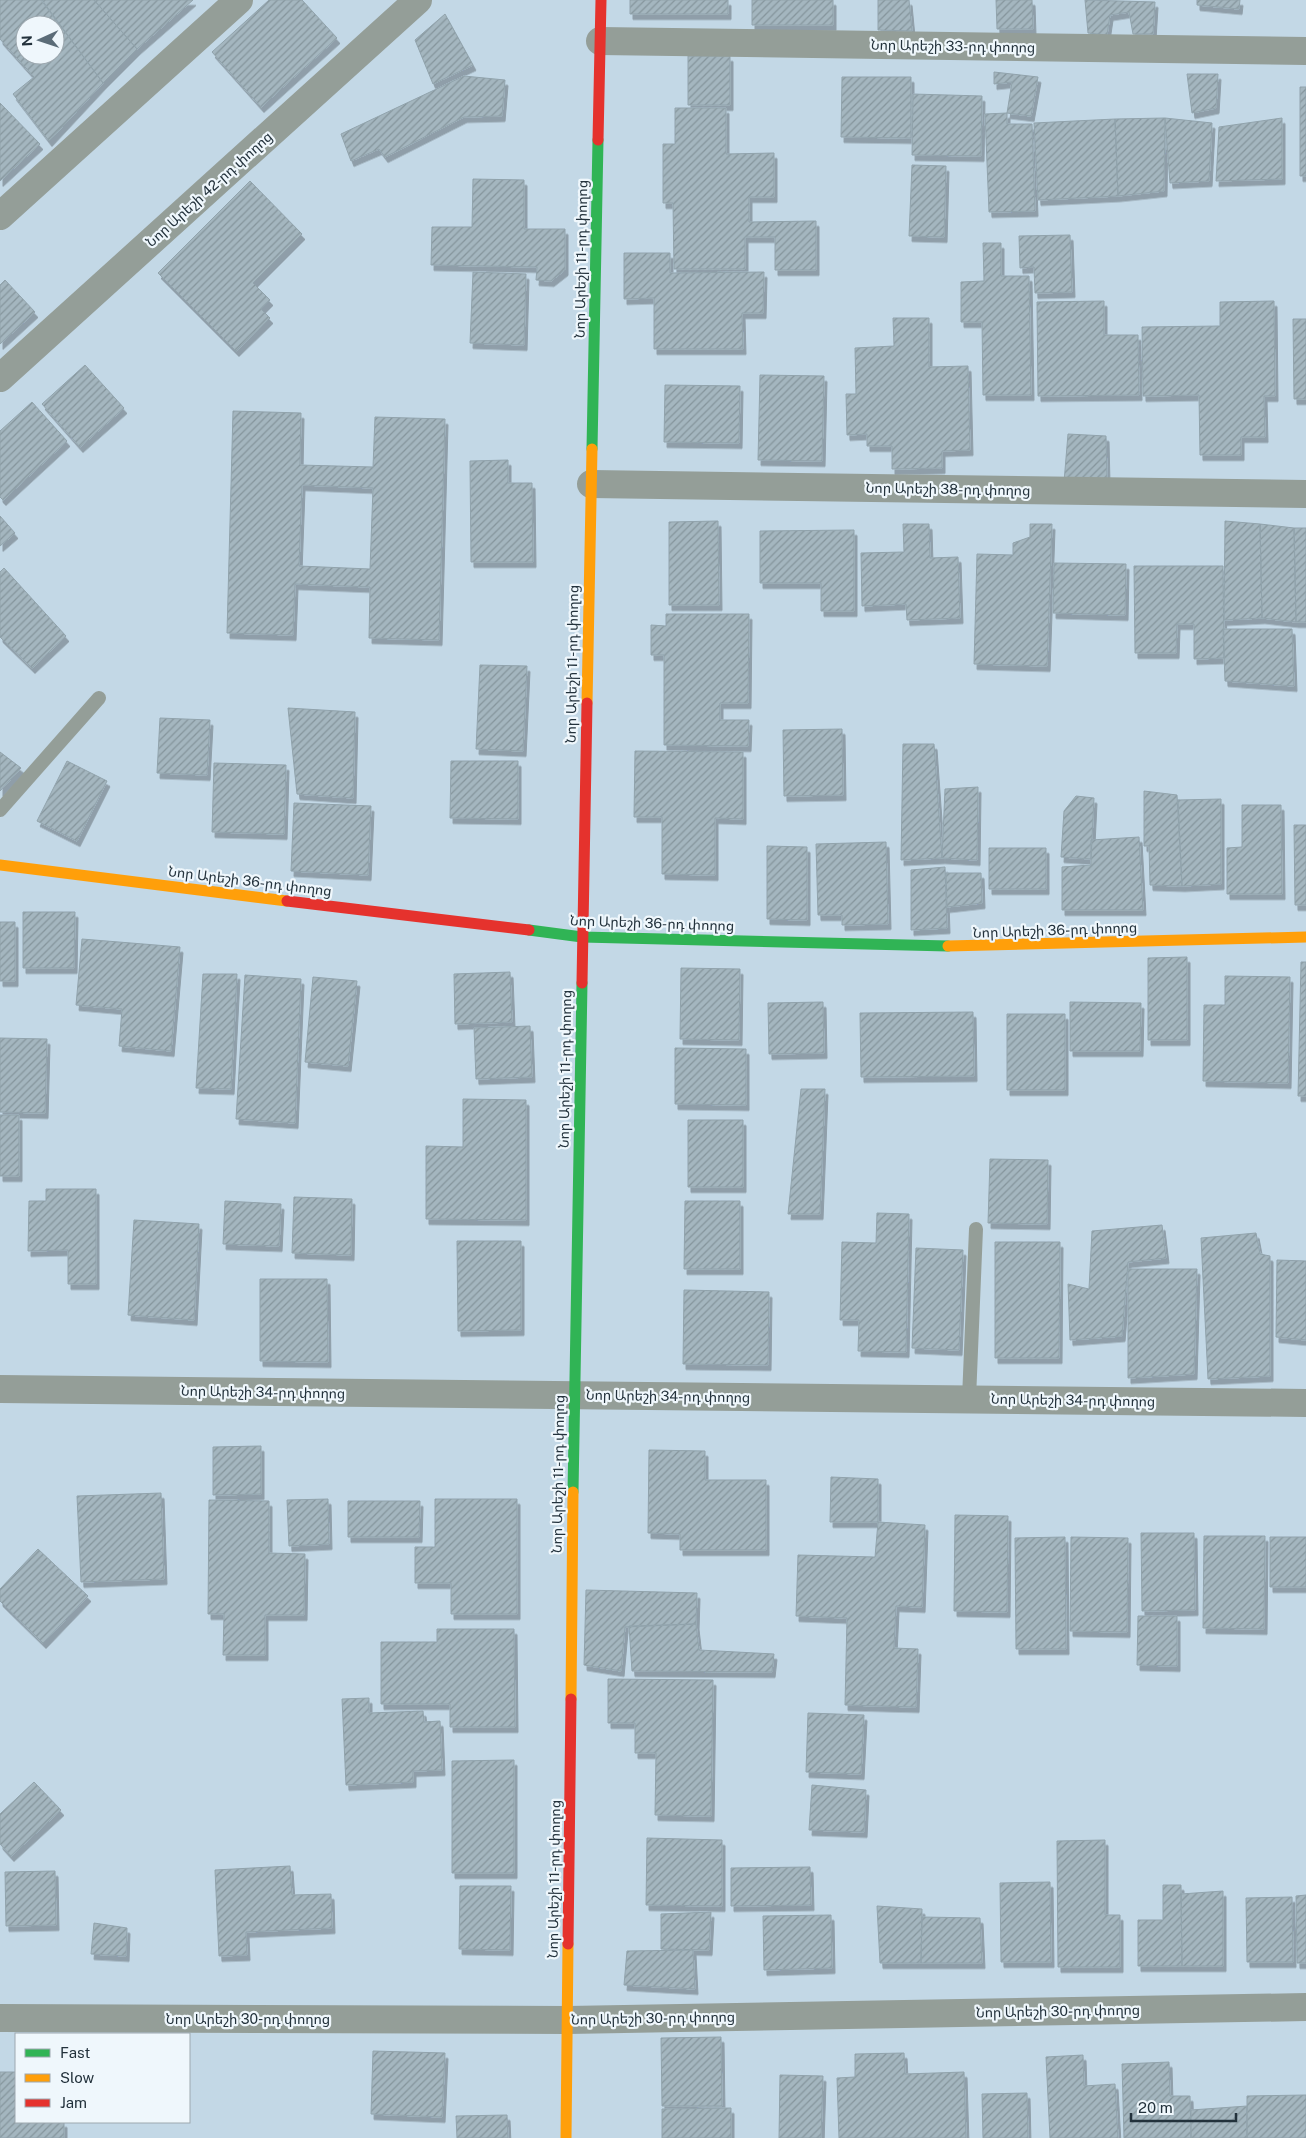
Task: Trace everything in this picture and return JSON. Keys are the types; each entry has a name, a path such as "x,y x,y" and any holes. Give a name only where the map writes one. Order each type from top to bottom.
{"street":[{"path":"0,216 239,0"},
{"name":"Նոր Արեշի 42-րդ փողոց","path":"0,378 418,0"},
{"name":"Նոր Արեշի 11-րդ փողոց","path":"566,2138 574,1395 601,0"},
{"name":"Նոր Արեշի 33-րդ փողոց","path":"600,41 1306,51"},
{"name":"Նոր Արեշի 38-րդ փողոց","path":"591,484 1306,494"},
{"name":"Նոր Արեշի 36-րդ փողոց","path":"0,865 582,937 971,947 1306,937"},
{"name":"Նոր Արեշի 34-րդ փողոց","path":"0,1389 1306,1403"},
{"name":"Նոր Արեշի 30-րդ փողոց","path":"0,2018 568,2020 1306,2007"}],"lane":[{"path":"0,810 99,698"},
{"path":"969,1399 976,1229"}],"building":[{"path":"0,0 41,0 52,15 15,15 15,56 0,39"},
{"path":"42,0 94,0 137,49 103,83 65,31 65,15 53,15"},
{"path":"94,0 193,0 137,49"},
{"path":"269,0 302,0 337,38 261,107 212,52"},
{"path":"630,0 728,0 728,14 630,14"},
{"path":"752,0 833,0 833,25 752,25"},
{"path":"878,0 909,0 912,31 878,30"},
{"path":"996,0 1032,0 1033,29 997,29"},
{"path":"1085,0 1155,2 1153,34 1133,34 1129,12 1110,15 1107,35 1088,33"},
{"path":"1197,0 1240,0 1239,9 1197,5"},
{"path":"445,14 473,65 433,84 415,40"},
{"path":"65,32 103,83 49,141 13,94 34,77 23,65 65,65"},
{"path":"688,56 730,56 730,105 688,105"},
{"path":"994,72 1038,77 1031,116 1007,113 1012,82 994,84"},
{"path":"1187,74 1218,74 1216,108 1192,113"},
{"path":"464,76 505,80 502,116 464,117 385,157 379,149 351,161 341,134"},
{"path":"842,77 911,77 911,138 841,137"},
{"path":"1300,87 1306,87 1306,176 1300,176"},
{"path":"913,94 982,96 981,156 912,155"},
{"path":"0,103 40,144 0,181"},
{"path":"675,108 726,108 726,154 774,153 774,197 749,197 749,222 816,221 816,270 775,270 775,237 745,237 745,269 674,269 673,203 663,203 663,144 675,144"},
{"path":"1007,113 1007,124 1032,124 1035,211 989,212 985,114"},
{"path":"1165,118 1164,191 1118,196 1115,119"},
{"path":"1165,118 1212,123 1209,181 1170,183"},
{"path":"1282,118 1282,179 1216,181 1219,127"},
{"path":"1115,119 1118,196 1038,200 1034,123"},
{"path":"912,165 946,166 944,237 909,236"},
{"path":"473,179 524,180 524,229 565,229 565,270 551,281 536,280 537,267 431,265 432,227 472,227"},
{"path":"250,181 302,234 253,283 270,300 261,309 270,318 236,351 158,273"},
{"path":"1070,235 1072,292 1035,293 1034,267 1020,268 1019,236"},
{"path":"983,243 1001,243 1001,276 1029,276 1031,395 983,395 982,322 961,322 961,282 984,281"},
{"path":"624,253 670,253 670,273 764,272 763,313 742,313 743,349 654,349 654,298 624,299"},
{"path":"473,272 526,274 524,345 470,343"},
{"path":"5,280 35,312 0,344 0,285"},
{"path":"1104,301 1104,335 1138,335 1139,395 1038,396 1037,302"},
{"path":"1274,301 1275,396 1264,396 1265,437 1241,437 1241,455 1200,455 1199,395 1143,396 1142,327 1220,326 1220,302"},
{"path":"893,318 929,318 929,367 968,366 970,450 942,451 942,468 892,469 892,446 867,446 867,434 847,435 846,394 856,394 855,348 894,346"},
{"path":"1293,319 1306,319 1306,399 1294,399"},
{"path":"85,365 124,408 80,447 42,404"},
{"path":"760,375 824,376 822,461 758,460"},
{"path":"665,385 740,386 739,443 664,442"},
{"path":"32,402 67,441 3,500 0,497 0,431"},
{"path":"233,411 301,413 300,465 373,467 375,417 445,419 439,640 369,638 370,587 295,584 293,635 227,633","holes":["302,485 373,488 370,569 299,566"]},
{"path":"1068,434 1106,436 1107,478 1064,482"},
{"path":"508,460 508,483 532,483 533,562 471,562 470,461"},
{"path":"0,516 15,533 0,546"},
{"path":"718,521 719,605 669,605 669,522"},
{"path":"1225,521 1260,524 1262,618 1224,620"},
{"path":"903,524 929,524 930,558 958,557 960,618 907,620 906,604 862,606 861,553 904,552"},
{"path":"1030,524 1052,524 1047,666 974,664 977,554 1013,555 1013,543 1030,537"},
{"path":"1260,524 1294,528 1296,622 1262,618"},
{"path":"1294,528 1306,528 1306,622 1296,622"},
{"path":"854,530 854,611 821,611 821,583 760,583 760,531"},
{"path":"1054,563 1126,564 1125,615 1053,613"},
{"path":"1134,566 1223,566 1224,658 1194,659 1194,624 1177,624 1176,653 1135,653"},
{"path":"4,568 66,636 32,668 0,637 0,572"},
{"path":"666,614 749,614 748,703 720,703 720,720 749,720 748,746 664,745 664,655 651,655 651,625 666,626"},
{"path":"1223,629 1292,629 1294,686 1225,681"},
{"path":"480,665 527,666 523,751 476,749"},
{"path":"288,708 355,712 353,798 297,794"},
{"path":"160,718 210,720 207,775 157,773"},
{"path":"842,729 843,795 784,796 783,730"},
{"path":"903,744 934,744 942,858 901,860"},
{"path":"635,751 743,752 743,819 715,818 715,875 662,874 662,817 634,817"},
{"path":"0,752 21,768 0,791"},
{"path":"67,761 107,781 77,841 37,821"},
{"path":"451,761 518,761 518,819 450,818"},
{"path":"214,763 286,765 284,834 212,832"},
{"path":"978,787 977,860 942,858 945,789"},
{"path":"1144,791 1177,795 1182,886 1150,885 1149,846 1144,846"},
{"path":"1076,796 1094,798 1091,859 1061,857 1064,811"},
{"path":"1221,799 1221,884 1182,886 1178,800"},
{"path":"294,803 371,806 368,875 291,871"},
{"path":"1242,805 1281,805 1282,894 1227,894 1227,848 1242,847"},
{"path":"1294,825 1306,825 1306,905 1295,905"},
{"path":"1139,837 1143,910 1062,910 1062,867 1091,865 1091,840"},
{"path":"886,842 888,924 842,925 842,915 818,915 816,844"},
{"path":"767,846 807,847 807,920 767,919"},
{"path":"989,848 1046,848 1046,889 989,889"},
{"path":"945,867 947,928 911,930 911,870"},
{"path":"946,873 981,873 982,903 947,907"},
{"path":"23,912 75,912 74,968 23,968"},
{"path":"0,922 15,922 15,981 0,981"},
{"path":"82,939 180,947 171,1051 119,1046 122,1009 76,1005"},
{"path":"1187,957 1187,1040 1148,1040 1148,958"},
{"path":"1301,962 1306,962 1306,1096 1298,1096"},
{"path":"681,968 740,969 739,1040 680,1039"},
{"path":"510,972 512,1022 455,1024 454,974"},
{"path":"203,974 237,974 231,1089 196,1088"},
{"path":"245,975 301,979 295,1123 236,1119"},
{"path":"1225,976 1290,977 1288,1083 1203,1081 1204,1005 1225,1005"},
{"path":"313,977 357,981 348,1066 305,1062"},
{"path":"823,1002 824,1053 769,1054 768,1003"},
{"path":"1070,1002 1141,1003 1140,1051 1070,1051"},
{"path":"973,1012 974,1076 861,1077 860,1013"},
{"path":"1007,1014 1065,1014 1065,1090 1007,1090"},
{"path":"530,1026 532,1077 476,1079 474,1028"},
{"path":"0,1038 47,1039 45,1113 0,1112"},
{"path":"675,1048 746,1049 746,1105 675,1104"},
{"path":"801,1089 825,1089 820,1214 788,1214"},
{"path":"463,1099 526,1100 526,1220 426,1219 426,1146 463,1147"},
{"path":"0,1115 19,1115 19,1176 0,1176"},
{"path":"688,1120 743,1120 743,1187 688,1187"},
{"path":"990,1159 1048,1160 1047,1224 988,1223"},
{"path":"46,1189 96,1189 96,1284 68,1284 68,1250 28,1251 29,1201 46,1201"},
{"path":"294,1197 352,1199 351,1255 292,1253"},
{"path":"225,1201 281,1204 279,1246 223,1244"},
{"path":"685,1201 740,1201 740,1269 684,1269"},
{"path":"877,1213 909,1214 906,1352 858,1351 859,1320 840,1320 842,1242 876,1243"},
{"path":"134,1220 199,1224 194,1320 128,1315"},
{"path":"1162,1225 1166,1258 1128,1262 1122,1336 1070,1340 1068,1284 1089,1289 1092,1231"},
{"path":"1256,1233 1260,1254 1270,1256 1270,1376 1208,1379 1201,1238"},
{"path":"457,1241 521,1241 521,1330 458,1331"},
{"path":"995,1242 1060,1242 1059,1358 995,1358"},
{"path":"916,1248 963,1250 959,1350 912,1348"},
{"path":"1277,1260 1306,1261 1306,1340 1276,1337"},
{"path":"1128,1269 1197,1269 1194,1374 1128,1378"},
{"path":"260,1279 327,1279 328,1362 260,1361"},
{"path":"684,1290 769,1292 768,1365 683,1364"},
{"path":"261,1446 261,1494 213,1495 213,1447"},
{"path":"649,1450 705,1451 705,1480 766,1480 766,1550 680,1550 680,1534 648,1533"},
{"path":"831,1477 878,1479 878,1522 830,1522"},
{"path":"161,1493 164,1579 81,1582 77,1496"},
{"path":"328,1499 329,1544 289,1546 287,1500"},
{"path":"435,1499 517,1499 517,1614 451,1614 451,1583 415,1583 415,1547 435,1547"},
{"path":"209,1500 269,1501 269,1553 305,1554 304,1615 265,1615 265,1655 223,1655 224,1614 208,1614"},
{"path":"348,1501 420,1501 419,1537 348,1537"},
{"path":"955,1515 1008,1516 1007,1612 954,1611"},
{"path":"878,1522 925,1525 922,1607 896,1606 894,1648 918,1649 916,1707 845,1705 847,1618 796,1616 798,1555 875,1557"},
{"path":"1141,1533 1194,1533 1195,1610 1142,1611"},
{"path":"1204,1536 1265,1536 1264,1629 1203,1628"},
{"path":"1065,1537 1066,1649 1016,1649 1015,1538"},
{"path":"1071,1537 1128,1538 1127,1632 1070,1631"},
{"path":"1270,1537 1306,1537 1306,1587 1270,1587"},
{"path":"38,1549 88,1596 43,1643 0,1601 0,1589"},
{"path":"586,1590 697,1593 696,1624 625,1627 621,1671 584,1665"},
{"path":"1138,1616 1177,1616 1177,1666 1137,1665"},
{"path":"696,1624 699,1650 774,1654 772,1672 632,1671 629,1626"},
{"path":"437,1629 514,1629 515,1727 450,1727 450,1704 381,1704 381,1642 437,1642"},
{"path":"608,1679 713,1680 711,1816 655,1815 656,1753 635,1753 635,1723 608,1723"},
{"path":"369,1698 369,1713 423,1711 424,1722 440,1721 442,1770 413,1771 413,1782 346,1785 342,1699"},
{"path":"808,1713 864,1715 861,1774 806,1772"},
{"path":"514,1760 514,1873 452,1873 452,1761"},
{"path":"34,1782 61,1810 11,1856 0,1844 0,1814"},
{"path":"812,1785 866,1790 864,1832 809,1830"},
{"path":"647,1838 722,1840 722,1906 646,1905"},
{"path":"1105,1840 1105,1915 1120,1915 1120,1967 1058,1967 1057,1841"},
{"path":"290,1866 292,1895 331,1894 332,1928 246,1932 247,1955 219,1956 215,1870"},
{"path":"810,1867 811,1905 731,1906 731,1868"},
{"path":"55,1871 56,1925 6,1926 5,1872"},
{"path":"1050,1882 1051,1962 1001,1962 1000,1883"},
{"path":"1163,1885 1181,1885 1182,1966 1138,1966 1138,1920 1163,1920"},
{"path":"460,1886 511,1886 510,1950 459,1949"},
{"path":"1223,1891 1223,1966 1182,1966 1181,1894"},
{"path":"1306,1895 1306,1963 1297,1963 1296,1896"},
{"path":"1292,1897 1293,1962 1247,1962 1246,1898"},
{"path":"877,1906 922,1909 921,1963 880,1963"},
{"path":"711,1912 709,1950 661,1949 661,1914"},
{"path":"831,1915 832,1968 764,1970 763,1916"},
{"path":"922,1917 980,1918 982,1963 921,1963"},
{"path":"94,1923 127,1928 126,1956 91,1954"},
{"path":"693,1950 695,1989 624,1985 627,1951"},
{"path":"721,2037 722,2106 662,2106 661,2038"},
{"path":"373,2051 445,2053 442,2117 371,2114"},
{"path":"904,2053 905,2074 964,2072 966,2138 839,2138 837,2078 855,2077 855,2054"},
{"path":"1083,2055 1084,2086 1115,2084 1118,2138 1050,2138 1046,2057"},
{"path":"1169,2062 1170,2096 1190,2096 1191,2138 1124,2138 1122,2064"},
{"path":"0,2072 15,2072 15,2123 64,2123 64,2138 0,2138"},
{"path":"780,2075 823,2076 821,2138 779,2138"},
{"path":"1027,2093 1028,2138 983,2138 982,2094"},
{"path":"1306,2095 1306,2138 1247,2138 1247,2096"},
{"path":"1247,2106 1247,2138 1191,2138 1191,2110"},
{"path":"731,2108 731,2138 662,2138 662,2109"},
{"path":"507,2115 508,2138 457,2138 456,2116"}],"traffic: fast":[{"path":"592,449 598,140"},
{"path":"529,930 582,937 948,946"},
{"path":"573,1492 582,983"}],"traffic: slow":[{"path":"587,703 592,449"},
{"path":"0,865 287,901"},
{"path":"948,946 1306,937"},
{"path":"571,1699 573,1492"},
{"path":"566,2138 568,1944"}],"traffic: jam":[{"path":"598,140 601,0"},
{"path":"582,983 587,703"},
{"path":"287,901 529,930"},
{"path":"568,1944 571,1699"}]}
